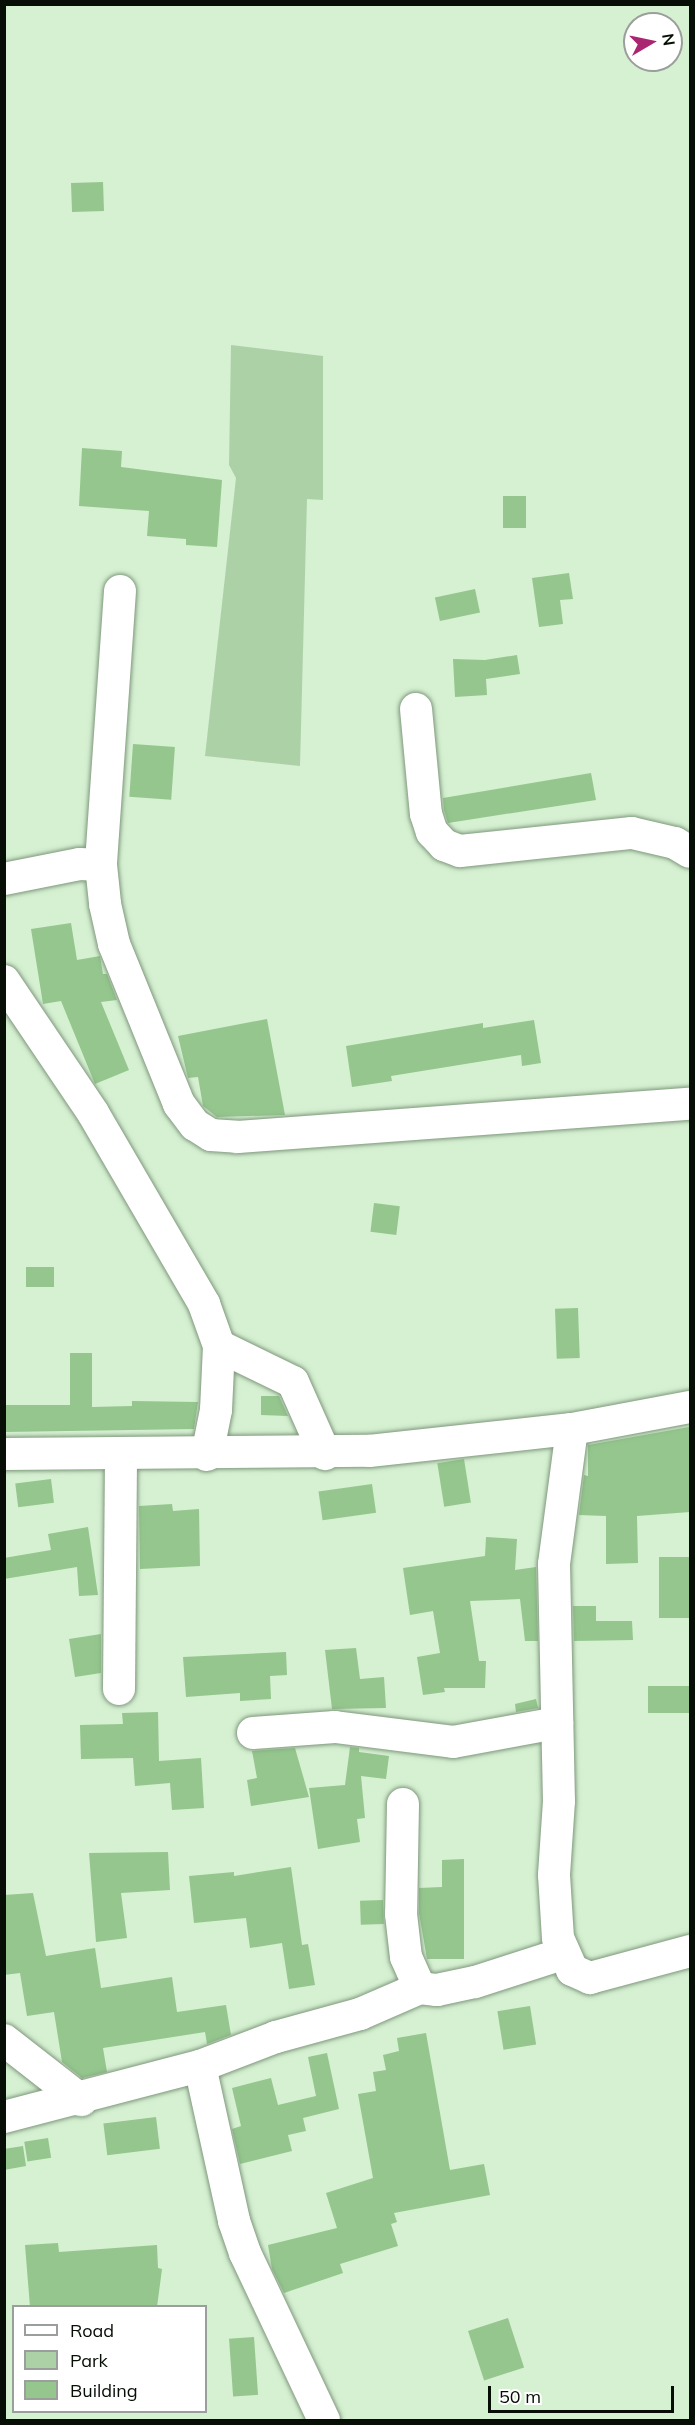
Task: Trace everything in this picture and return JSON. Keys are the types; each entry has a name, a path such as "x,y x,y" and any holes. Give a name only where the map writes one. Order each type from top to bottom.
{"street":[{"path":"120,591 101,866 114,944 175,1093 195,1125 211,1135 237,1137 690,1104"},
{"path":"416,709 426,814 432,832 444,844 460,851 632,833 675,843 690,852"},
{"path":"4,879 80,864 101,866"},
{"path":"4,981 93,1113 204,1304 219,1346 216,1410 207,1455"},
{"path":"219,1346 293,1382 326,1454"},
{"path":"4,1454 121,1456 326,1454 572,1429 690,1407"},
{"path":"572,1429 554,1564 557,1723 555,1910 562,1954 572,1970 590,1978 690,1951"},
{"path":"119,1689 121,1456"},
{"path":"253,1733 335,1727 453,1742 557,1723"},
{"path":"403,1804 399,1873 401,1914 405,1957 420,1988"},
{"path":"4,2117 81,2100 200,2066 276,2037 360,2014 420,1988 436,1990 475,1982 562,1954"},
{"path":"4,2040 81,2100"},
{"path":"200,2066 234,2221 245,2253 324,2421"}],"green space":[{"path":"231,345 323,356 323,500 307,499 300,766 205,756 236,478 229,465"}],"building":[{"path":"103,182 104,211 72,212 71,183"},
{"path":"82,448 122,451 121,467 222,480 217,547 186,545 186,539 147,536 149,511 79,506"},
{"path":"503,496 526,496 526,528 503,528"},
{"path":"569,573 573,599 560,600 563,624 539,627 532,578"},
{"path":"475,589 480,612 440,621 435,598"},
{"path":"517,655 520,674 486,679 487,695 455,697 453,659 485,660"},
{"path":"133,744 175,747 171,800 129,797"},
{"path":"591,773 596,800 448,823 444,810 443,798"},
{"path":"71,923 77,960 100,956 103,974 107,974 117,1000 101,1002 129,1070 95,1084 61,1001 43,1004 31,929"},
{"path":"267,1019 285,1115 217,1117 203,1106 198,1077 188,1078 178,1036"},
{"path":"534,1020 541,1063 522,1066 521,1055 391,1076 392,1081 352,1087 346,1046 483,1023 483,1028"},
{"path":"374,1203 400,1206 396,1235 370,1232"},
{"path":"26,1267 54,1267 54,1287 26,1287"},
{"path":"578,1308 580,1358 557,1359 555,1309"},
{"path":"70,1353 92,1353 92,1407 132,1406 132,1401 198,1402 194,1429 4,1432 4,1405 70,1405"},
{"path":"261,1396 279,1396 288,1416 261,1415"},
{"path":"689,1427 690,1512 637,1516 638,1563 606,1564 606,1516 579,1515 584,1475 588,1476 588,1445"},
{"path":"464,1459 471,1502 444,1507 437,1463"},
{"path":"51,1479 54,1503 18,1507 15,1483"},
{"path":"372,1484 376,1513 323,1520 319,1492"},
{"path":"172,1504 173,1511 199,1509 200,1566 140,1569 139,1506"},
{"path":"88,1527 98,1595 79,1596 77,1567 4,1579 4,1558 51,1550 48,1534"},
{"path":"486,1537 517,1539 515,1570 536,1567 538,1641 525,1641 520,1599 470,1601 479,1661 486,1661 485,1688 444,1688 445,1692 423,1695 417,1657 440,1653 433,1611 410,1615 403,1568 485,1556"},
{"path":"659,1557 690,1557 690,1618 659,1618"},
{"path":"573,1606 596,1606 596,1621 632,1621 633,1640 574,1641"},
{"path":"101,1634 101,1673 75,1677 69,1639"},
{"path":"356,1648 360,1679 384,1677 386,1708 332,1709 325,1650"},
{"path":"286,1652 287,1675 270,1676 271,1699 240,1701 240,1693 186,1697 183,1657"},
{"path":"648,1686 690,1686 690,1713 648,1713"},
{"path":"536,1699 538,1708 516,1712 515,1704"},
{"path":"158,1712 159,1761 201,1758 204,1808 172,1810 170,1783 135,1786 133,1758 81,1759 80,1725 123,1724 122,1713"},
{"path":"350,1747 359,1748 359,1752 389,1756 386,1779 361,1776 365,1818 357,1819 360,1842 318,1849 309,1788 345,1785"},
{"path":"295,1748 309,1797 251,1806 247,1780 257,1778 252,1751"},
{"path":"168,1852 170,1890 121,1893 127,1938 96,1942 89,1853"},
{"path":"464,1859 464,1959 427,1959 419,1913 419,1888 442,1887 442,1860"},
{"path":"291,1867 302,1945 308,1944 315,1985 289,1989 282,1943 250,1948 246,1918 194,1923 189,1876 234,1872 234,1876"},
{"path":"33,1893 46,1956 95,1948 101,1988 172,1977 177,2012 226,2005 231,2035 207,2044 205,2032 103,2048 107,2072 82,2078 62,2062 54,2012 27,2016 20,1973 4,1975 4,1895"},
{"path":"383,1900 384,1924 361,1925 360,1901"},
{"path":"530,2006 536,2045 504,2050 497,2011"},
{"path":"426,2033 450,2170 484,2164 490,2195 394,2213 397,2222 391,2224 398,2246 340,2264 343,2273 284,2293 272,2269 268,2245 337,2228 326,2193 373,2178 358,2094 376,2091 373,2072 386,2070 383,2055 399,2051 397,2038"},
{"path":"327,2053 339,2109 303,2118 306,2131 288,2135 292,2151 240,2164 232,2129 241,2126 232,2088 271,2078 278,2105 316,2096 308,2057"},
{"path":"156,2117 160,2149 107,2155 103,2123"},
{"path":"48,2138 51,2158 27,2162 24,2142"},
{"path":"23,2146 26,2166 4,2170 4,2149"},
{"path":"58,2243 59,2252 157,2245 158,2268 162,2269 157,2305 30,2305 25,2245"},
{"path":"508,2318 524,2367 484,2380 468,2331"},
{"path":"254,2337 258,2395 233,2397 229,2339"}]}
